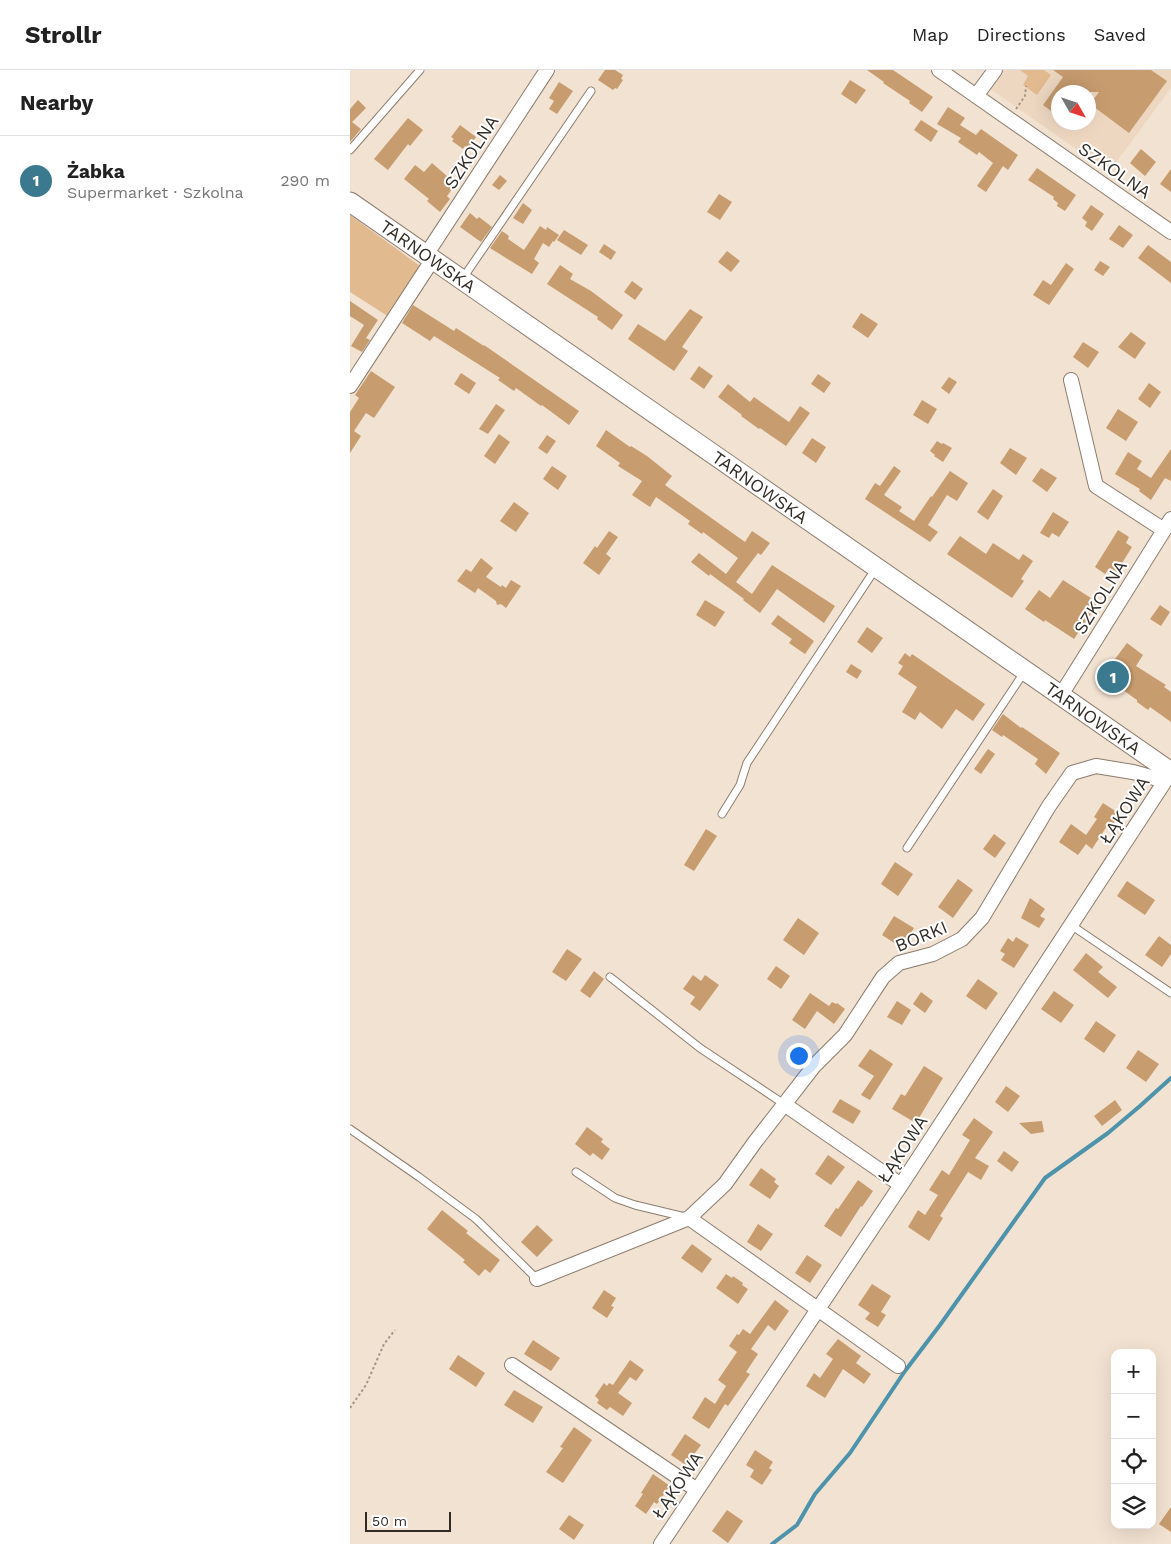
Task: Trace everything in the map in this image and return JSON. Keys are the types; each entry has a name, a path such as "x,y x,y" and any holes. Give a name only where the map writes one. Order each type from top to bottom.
{"street":[{"name":"SZKOLNA","path":"350,386 547,70"},
{"name":"SZKOLNA","path":"939,70 1171,232"},
{"path":"976,96 995,70"},
{"name":"TARNOWSKA","path":"350,202 1061,695 1169,775"},
{"path":"1071,380 1096,486 1167,524"},
{"name":"SZKOLNA","path":"1061,695 1167,524"},
{"name":"BORKI","path":"689,1218 725,1184 814,1066 845,1035 883,977 899,963 933,954 962,939 982,918 1049,806 1072,772 1096,766 1169,775"},
{"name":"ŁĄKOWA","path":"661,1544 901,1185 1169,775"},
{"path":"784,1104 901,1185"},
{"path":"537,1279 689,1218 898,1366"},
{"path":"512,1365 697,1490"}],"lane":[{"path":"350,150 420,70"},
{"path":"462,280 591,91"},
{"path":"722,814 740,784 747,763 876,568"},
{"path":"906,848 1025,671"},
{"path":"1071,925 1171,994"},
{"path":"610,977 700,1048 784,1104"},
{"path":"350,1129 476,1219 537,1279"},
{"path":"576,1172 615,1198 635,1205 689,1218"}],"path":[{"path":"1016,109 1025,96 1026,86"},
{"path":"350,1408 366,1385 384,1344 396,1330"}],"shaded area":[{"path":"1000,70 1171,70 1171,88 1109,172 989,88"},
{"path":"1020,70 1044,70 1051,75 1037,95 1023,85 1028,76"},
{"path":"350,215 420,266 389,317 350,292"}],"building":[{"path":"605,70 615,70 623,75 621,79 623,80 617,89 613,90 598,80"},
{"path":"867,70 893,70 933,97 922,112"},
{"path":"1053,70 1151,70 1167,81 1129,133 1096,108 1096,96 1099,92 1096,92 1096,85 1057,85 1063,77"},
{"path":"850,80 866,90 856,104 841,94"},
{"path":"559,82 573,91 557,114 549,109 554,101 549,98"},
{"path":"1051,94 1051,111 1043,105"},
{"path":"358,100 366,108 352,122 361,129 350,142 350,109"},
{"path":"948,107 965,118 960,125 976,135 981,129 1018,155 1008,170 1003,166 986,192 977,186 993,163 979,152 977,155 958,142 961,138 937,124"},
{"path":"408,118 423,130 410,146 408,144 388,170 374,159"},
{"path":"921,120 938,131 931,142 914,130"},
{"path":"460,125 476,137 468,148 465,146 463,149 452,141 454,139 451,137"},
{"path":"1141,149 1156,162 1145,176 1130,163"},
{"path":"432,163 456,184 447,196 450,199 440,212 427,201 429,199 404,179 415,165 424,172"},
{"path":"1037,168 1076,195 1065,211 1057,206 1058,203 1053,199 1054,197 1028,180"},
{"path":"1171,169 1171,192 1160,184"},
{"path":"500,175 507,181 499,190 492,185"},
{"path":"719,194 732,202 720,220 707,212"},
{"path":"523,203 532,210 523,224 513,218"},
{"path":"1091,205 1104,214 1092,231 1085,226 1087,222 1082,218"},
{"path":"470,213 492,227 481,242 460,227"},
{"path":"1119,225 1133,235 1123,248 1109,239"},
{"path":"540,226 546,230 547,227 559,235 549,247 543,243 534,259 539,263 532,274 490,248 502,231 509,236 508,239 524,250"},
{"path":"564,230 588,245 581,255 557,240"},
{"path":"604,244 616,252 611,260 599,252"},
{"path":"1148,245 1171,262 1171,283 1138,258"},
{"path":"727,251 740,261 731,272 718,262"},
{"path":"1100,261 1110,267 1103,276 1094,270"},
{"path":"1066,263 1074,269 1049,305 1033,295 1043,280 1051,285"},
{"path":"560,265 573,274 570,279 591,291 623,315 612,330 597,319 598,317 547,284"},
{"path":"632,281 643,289 635,300 624,292"},
{"path":"350,301 378,320 366,338 370,340 362,352 351,346 364,325 350,316"},
{"path":"413,305 454,331 456,328 484,345 579,411 569,425 516,388 514,391 498,380 500,378 434,336 430,341 402,323"},
{"path":"690,309 703,317 682,347 688,351 674,371 628,339 638,324 665,341"},
{"path":"861,313 878,324 868,338 852,327"},
{"path":"1131,332 1146,343 1135,359 1118,347"},
{"path":"1083,342 1099,352 1088,368 1073,357"},
{"path":"699,366 713,376 704,389 690,379"},
{"path":"371,371 395,387 374,418 366,413 354,431 361,436 350,453 350,412 359,398 355,395"},
{"path":"461,373 476,383 469,394 454,384"},
{"path":"818,374 831,383 824,393 811,384"},
{"path":"949,377 957,382 949,394 941,388"},
{"path":"1149,383 1161,392 1150,408 1138,399"},
{"path":"728,384 750,402 754,397 789,422 800,406 810,413 786,446 759,429 718,397"},
{"path":"922,400 937,409 928,424 913,415"},
{"path":"496,404 505,410 488,434 479,429"},
{"path":"1118,409 1138,422 1126,441 1106,428"},
{"path":"606,430 630,447 647,456 672,476 665,485 745,542 752,531 770,543 761,555 758,553 736,582 752,594 772,565 835,606 824,623 777,589 760,613 744,599 691,562 699,553 726,574 738,558 703,532 702,534 688,524 690,521 656,497 650,507 632,495 642,481 618,466 620,463 596,446"},
{"path":"499,434 510,442 495,464 484,456"},
{"path":"547,435 556,441 547,454 538,448"},
{"path":"812,438 826,447 816,463 802,453"},
{"path":"937,441 952,448 943,462 930,451"},
{"path":"1010,448 1027,458 1016,475 1000,463"},
{"path":"1171,449 1171,481 1165,478 1151,500 1139,491 1140,489 1115,474 1128,452 1142,461 1137,469 1151,478"},
{"path":"552,466 567,476 558,490 543,479"},
{"path":"894,466 901,471 884,495 902,507 899,511 914,521 950,471 968,483 957,501 947,495 928,525 938,532 930,542 865,499 875,483 880,486"},
{"path":"1041,468 1057,478 1047,492 1032,481"},
{"path":"993,489 1003,496 988,520 977,512"},
{"path":"514,502 529,513 516,532 500,521"},
{"path":"1053,512 1069,522 1059,537 1052,533 1049,538 1040,533"},
{"path":"1118,530 1129,537 1126,543 1132,547 1116,573 1109,569 1105,574 1095,567"},
{"path":"609,531 618,537 606,554 611,558 599,575 583,563"},
{"path":"960,536 986,554 993,543 1019,560 1023,554 1033,561 1021,579 1024,581 1012,598 947,554"},
{"path":"481,558 493,568 486,577 501,587 502,585 506,588 511,580 521,586 506,608 501,604 497,605 496,601 478,588 475,593 457,581 466,569 471,572"},
{"path":"1063,580 1100,604 1074,639 1025,609 1039,590 1050,598"},
{"path":"705,600 725,612 715,627 696,615"},
{"path":"1160,605 1170,612 1161,626 1150,619"},
{"path":"778,615 814,641 805,654 789,643 792,639 771,624"},
{"path":"867,627 883,638 872,653 857,642"},
{"path":"1127,643 1143,655 1136,666 1166,685 1164,687 1171,692 1171,722 1150,707 1148,710 1120,688 1115,694 1100,684 1106,677 1103,675"},
{"path":"905,653 910,657 912,654 985,704 973,721 956,709 942,729 920,712 915,720 902,712 917,687 898,674 903,666 898,663"},
{"path":"851,664 862,671 857,679 846,672"},
{"path":"1003,714 1060,753 1046,774 1035,764 1038,759 1003,735 1002,737 992,730"},
{"path":"988,749 995,754 981,774 974,769"},
{"path":"1103,803 1120,814 1110,829 1107,826 1092,849 1086,844 1078,855 1059,842 1071,824 1086,835 1097,819 1094,817"},
{"path":"706,829 717,836 694,871 684,865"},
{"path":"994,834 1006,843 995,858 983,849"},
{"path":"895,862 913,874 898,896 881,884"},
{"path":"958,879 973,890 953,918 938,907"},
{"path":"1127,881 1155,900 1145,915 1117,896"},
{"path":"1030,898 1045,909 1040,916 1045,919 1039,928 1021,918"},
{"path":"894,916 914,928 902,948 882,935"},
{"path":"798,918 819,933 804,955 783,940"},
{"path":"1159,936 1171,945 1171,954 1162,967 1145,955"},
{"path":"1016,937 1029,945 1014,968 1001,960 1005,954 1000,951 1008,938 1013,942"},
{"path":"567,949 582,959 566,981 552,972"},
{"path":"1086,953 1103,967 1098,972 1117,987 1108,998 1073,970"},
{"path":"776,966 790,976 781,989 767,979"},
{"path":"594,971 604,979 590,998 580,991"},
{"path":"693,975 701,981 705,975 719,985 700,1011 690,1004 695,997 683,989"},
{"path":"978,979 998,993 986,1010 966,996"},
{"path":"1054,991 1074,1005 1061,1023 1041,1009"},
{"path":"921,992 933,1001 925,1013 913,1004"},
{"path":"810,993 829,1006 832,1002 845,1009 834,1024 817,1011 805,1029 792,1020"},
{"path":"897,1001 911,1010 902,1025 887,1017"},
{"path":"1096,1021 1116,1035 1104,1053 1084,1039"},
{"path":"870,1049 893,1064 870,1100 861,1095 874,1076 858,1066"},
{"path":"1138,1050 1159,1064 1146,1082 1126,1068"},
{"path":"924,1066 943,1078 916,1123 892,1109 901,1094 905,1096"},
{"path":"1006,1086 1020,1096 1008,1112 995,1102"},
{"path":"840,1099 861,1111 853,1124 832,1112"},
{"path":"1115,1100 1122,1110 1102,1126 1094,1116"},
{"path":"974,1118 993,1132 975,1158 989,1166 981,1180 968,1172 940,1216 943,1218 929,1241 908,1227 918,1210 925,1215 938,1195 929,1190 942,1170 949,1175 970,1140 962,1135"},
{"path":"1042,1121 1044,1132 1031,1134 1019,1123"},
{"path":"587,1127 603,1139 601,1142 610,1149 602,1160 593,1153 590,1156 575,1144"},
{"path":"1004,1151 1019,1162 1012,1172 997,1161"},
{"path":"828,1155 845,1167 831,1185 815,1174"},
{"path":"761,1168 776,1179 774,1182 779,1186 770,1199 749,1185"},
{"path":"858,1180 873,1191 841,1237 824,1226"},
{"path":"442,1210 468,1231 466,1233 500,1260 490,1273 485,1269 479,1276 463,1262 465,1260 427,1229"},
{"path":"758,1224 773,1234 761,1251 747,1242"},
{"path":"537,1225 553,1240 537,1257 521,1242"},
{"path":"692,1244 712,1259 702,1273 681,1258"},
{"path":"807,1255 822,1265 810,1283 795,1273"},
{"path":"726,1274 732,1278 733,1276 748,1289 738,1304 716,1288"},
{"path":"872,1284 891,1296 881,1312 886,1315 878,1327 865,1319 870,1313 858,1305"},
{"path":"604,1290 616,1298 611,1306 614,1307 607,1318 592,1308"},
{"path":"775,1300 789,1311 775,1331 768,1325 751,1349 758,1354 746,1372 750,1374 728,1406 725,1404 709,1429 692,1418 705,1397 715,1404 726,1386 718,1380 737,1352 729,1346 737,1334 739,1335 743,1329 750,1334"},
{"path":"838,1339 861,1356 856,1363 871,1374 864,1384 843,1369 825,1398 806,1386 814,1373 820,1378 833,1359 826,1354"},
{"path":"533,1340 560,1358 551,1371 524,1354"},
{"path":"458,1355 485,1373 476,1387 449,1369"},
{"path":"630,1360 644,1370 636,1381 630,1377 618,1393 632,1403 623,1416 610,1407 607,1410 597,1403 599,1400 595,1396 604,1383 607,1386 609,1383 613,1385"},
{"path":"514,1390 543,1407 533,1423 504,1405"},
{"path":"574,1427 592,1440 563,1483 546,1472 563,1448 560,1447"},
{"path":"685,1434 701,1445 686,1465 671,1455"},
{"path":"755,1450 773,1462 769,1468 772,1470 762,1485 750,1477 754,1470 746,1465"},
{"path":"653,1474 670,1486 657,1504 654,1502 646,1514 635,1506"},
{"path":"1171,1507 1171,1532 1159,1524"},
{"path":"727,1510 743,1521 728,1543 712,1531"},
{"path":"569,1515 584,1525 574,1540 559,1529"}],"waterway":[{"path":"772,1544 797,1525 815,1494 850,1453 905,1371 1045,1178 1108,1133 1171,1078"}],"place":[{"name":"Żabka","path":"1113,677"}]}
